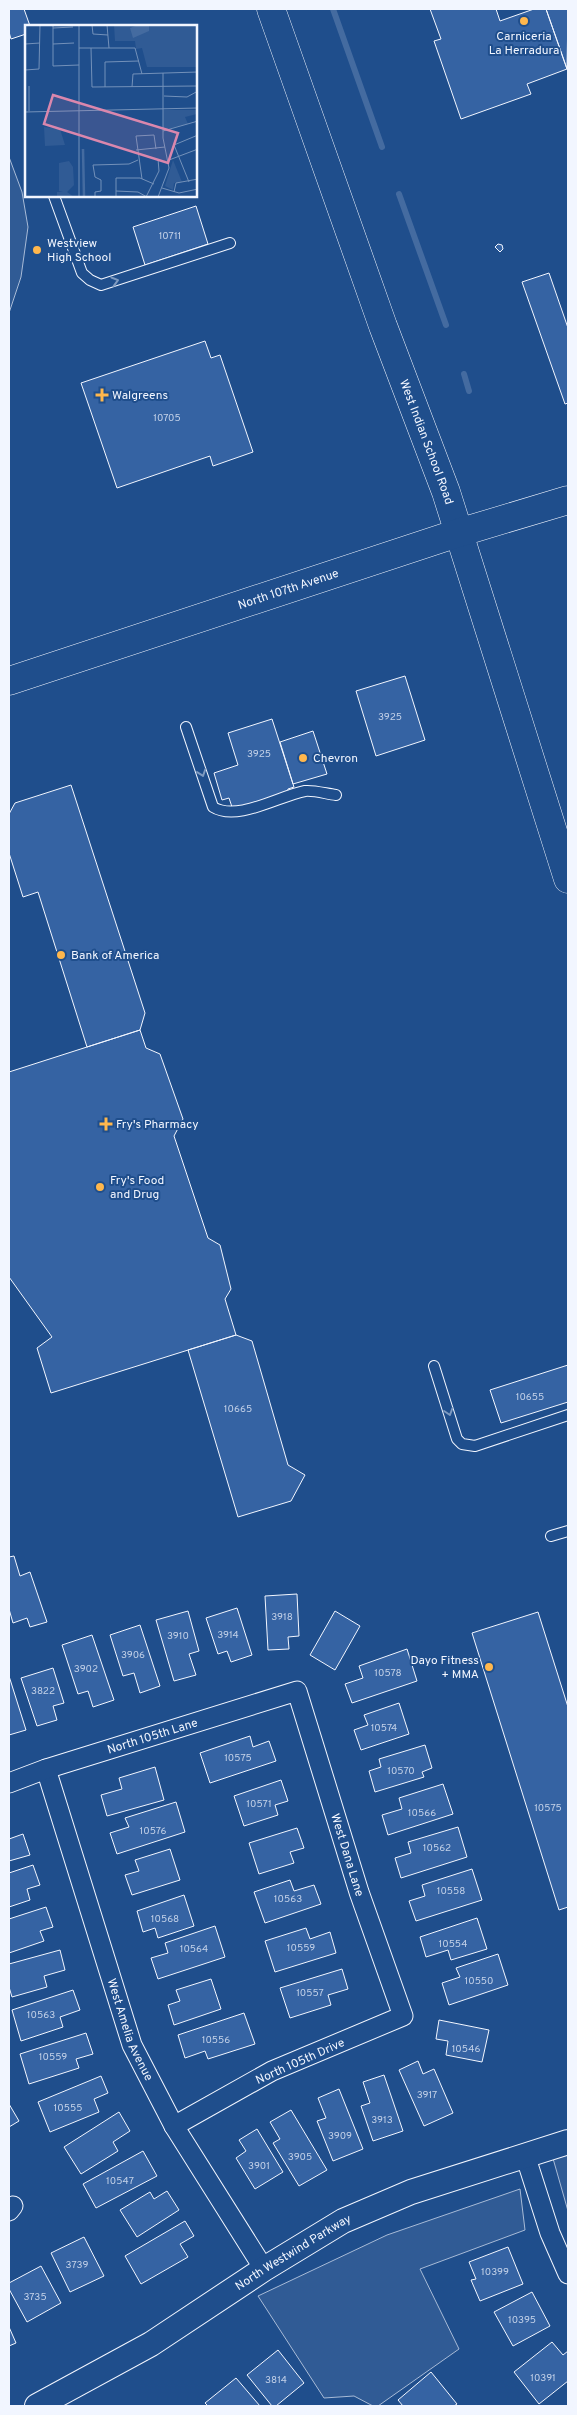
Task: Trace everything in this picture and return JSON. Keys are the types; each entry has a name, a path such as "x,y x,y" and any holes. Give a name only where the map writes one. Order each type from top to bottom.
{"main road":[{"name":"West Indian School Road","path":"271,9 383,326 446,492 568,879"},
{"name":"North 107th Avenue","path":"9,682 458,533 568,500"}],"street":[{"name":"North 105th Lane","path":"9,1783 46,1769 297,1691"},
{"name":"West Dana Lane","path":"297,1691 359,1892 403,2016"},
{"name":"West Amelia Avenue","path":"46,1769 132,2045 174,2126 264,2268"},
{"name":"North 105th Drive","path":"174,2126 272,2071 403,2016"},
{"name":"North Westwind Parkway","path":"42,2405 152,2344 264,2268 320,2234 370,2208 454,2177 568,2142"},
{"path":"526,2155 550,2233 568,2274"}],"lane":[{"path":"55,198 82,273 90,280 101,285 230,243"},
{"path":"186,726 213,807 221,812 236,812 307,791 336,795"},
{"path":"434,1366 457,1438 468,1447 568,1415"},
{"path":"551,1536 568,1531"}],"shaded area":[{"path":"9,157 22,192 28,227 21,277 9,313"},
{"path":"568,2142 568,2211 550,2148"},
{"path":"520,2189 525,2230 420,2269 459,2349 378,2406 373,2406 354,2396 324,2398 258,2296 387,2235"}],"building":[{"path":"9,9 24,9 30,25 25,25 25,34 11,39 9,32"},
{"path":"430,9 496,9 500,21 534,9 546,9 567,69 527,84 531,94 461,119 434,41 441,39"},
{"path":"546,9 568,9 567,69"},
{"path":"196,206 208,244 145,265 133,227"},
{"path":"498,244 502,245 503,249 500,252 495,247"},
{"path":"549,273 568,328 568,403 565,404 522,282"},
{"name":"Walgreens","path":"205,341 211,358 220,355 253,452 213,466 210,456 117,488 81,383"},
{"name":"Chevron","path":"405,676 425,740 376,756 356,691"},
{"path":"272,719 294,787 288,789 287,793 233,810 229,798 222,800 214,773 238,765 228,733"},
{"name":"Chevron","path":"313,731 327,774 293,784 280,742"},
{"path":"71,785 145,1013 140,1030 87,1047 38,892 23,897 9,853 9,814 15,803"},
{"name":"Fry's Food and Drug","path":"140,1030 146,1048 160,1054 183,1119 174,1136 208,1238 220,1245 231,1289 225,1299 236,1335 51,1393 37,1348 52,1337 9,1277 9,1072"},
{"path":"236,1335 252,1341 288,1465 305,1475 291,1501 238,1517 188,1350"},
{"path":"568,1365 568,1402 501,1423 490,1390"},
{"path":"14,1556 20,1576 30,1572 47,1622 30,1627 27,1618 13,1623 9,1609 9,1557"},
{"path":"297,1594 299,1636 288,1637 289,1649 268,1650 265,1596"},
{"path":"237,1608 252,1655 231,1662 227,1651 218,1654 206,1618"},
{"path":"188,1611 199,1651 189,1654 196,1675 174,1681 156,1620"},
{"path":"335,1611 360,1626 335,1670 310,1655"},
{"path":"538,1612 568,1707 568,1907 559,1910 472,1633"},
{"path":"140,1625 160,1686 140,1693 134,1673 123,1676 110,1635"},
{"path":"92,1635 114,1700 93,1707 88,1691 78,1694 62,1645"},
{"path":"407,1649 417,1681 352,1703 345,1684 363,1678 359,1666"},
{"path":"53,1668 64,1703 53,1706 57,1720 37,1726 21,1678"},
{"path":"9,1676 26,1730 9,1735"},
{"path":"399,1703 409,1734 361,1750 354,1730 368,1725 364,1715"},
{"path":"250,1736 253,1747 269,1741 276,1761 210,1783 200,1753"},
{"path":"425,1745 432,1768 422,1772 424,1777 375,1792 369,1771 381,1767 379,1759"},
{"path":"155,1767 164,1800 107,1816 101,1795 122,1789 119,1778"},
{"path":"281,1780 288,1801 275,1805 278,1815 244,1826 234,1796"},
{"path":"443,1784 453,1814 388,1835 382,1815 402,1809 399,1798"},
{"path":"176,1802 185,1832 117,1854 110,1833 129,1827 125,1818"},
{"path":"458,1827 467,1857 401,1878 395,1858 411,1853 408,1842"},
{"path":"297,1828 304,1848 290,1852 294,1863 259,1874 249,1843"},
{"path":"23,1834 30,1855 9,1861 9,1839"},
{"path":"170,1849 180,1880 132,1895 125,1875 139,1871 135,1860"},
{"path":"33,1865 40,1885 27,1889 30,1900 9,1907 9,1873"},
{"path":"472,1869 482,1900 416,1921 409,1901 425,1896 422,1885"},
{"path":"290,1880 294,1891 314,1885 321,1904 265,1923 254,1892"},
{"path":"184,1895 194,1926 158,1938 155,1928 143,1932 137,1911"},
{"path":"46,1907 53,1927 40,1931 44,1941 9,1953 9,1919"},
{"path":"477,1918 487,1949 451,1960 448,1950 426,1957 420,1937"},
{"path":"215,1926 225,1957 158,1979 151,1958 168,1953 165,1943"},
{"path":"306,1928 310,1939 330,1932 336,1953 275,1972 265,1941"},
{"path":"60,1950 65,1970 44,1976 47,1987 12,1997 9,1987 9,1964"},
{"path":"498,1954 508,1985 449,2005 442,1983 460,1977 456,1968"},
{"path":"342,1969 348,1989 328,1995 331,2005 290,2018 280,1988"},
{"path":"211,1979 221,2009 174,2025 168,2005 180,2001 176,1990"},
{"path":"73,1990 80,2010 60,2017 63,2027 21,2041 12,2010"},
{"path":"244,2013 255,2044 208,2059 205,2051 185,2058 178,2035"},
{"path":"439,2020 489,2030 482,2062 446,2055 448,2041 436,2039"},
{"path":"86,2033 93,2054 76,2059 79,2068 29,2084 20,2054"},
{"path":"418,2061 423,2074 434,2069 453,2113 424,2126 399,2070"},
{"path":"384,2075 403,2131 373,2141 361,2106 370,2103 363,2082"},
{"path":"101,2076 108,2093 94,2099 99,2112 50,2132 38,2102"},
{"path":"339,2089 363,2149 333,2161 317,2121 326,2118 318,2098"},
{"path":"9,2104 19,2121 9,2127"},
{"path":"291,2110 327,2170 299,2186 273,2143 280,2139 270,2122"},
{"path":"119,2112 130,2131 113,2142 118,2151 81,2174 64,2147"},
{"path":"257,2129 283,2172 255,2189 236,2158 246,2151 239,2140"},
{"path":"143,2151 157,2176 96,2208 83,2184"},
{"path":"167,2191 179,2210 137,2237 120,2210 150,2192 154,2199"},
{"path":"185,2221 194,2236 180,2244 188,2257 141,2284 125,2256"},
{"path":"84,2237 104,2276 70,2292 51,2253"},
{"path":"508,2247 523,2284 480,2301 471,2280 476,2279 469,2262"},
{"path":"41,2266 61,2303 27,2322 9,2289 9,2283"},
{"path":"532,2292 550,2326 513,2346 494,2312"},
{"path":"9,2327 16,2343 9,2346"},
{"path":"552,2342 563,2355 568,2351 568,2381 539,2404 514,2372"},
{"path":"278,2350 304,2383 276,2406 272,2406 247,2375"},
{"path":"431,2372 457,2404 454,2406 403,2406 398,2400"},
{"path":"236,2378 260,2406 208,2406 205,2403"}],"waterway":[{"path":"333,9 382,147"},
{"path":"399,194 446,325"},
{"path":"464,374 469,391"}],"place":[{"name":"Carniceria La Herradura","path":"524,21"},
{"name":"Westview High School","path":"37,250"},
{"name":"Walgreens","path":"102,395"},
{"name":"Chevron","path":"303,758"},
{"name":"Bank of America","path":"61,955"},
{"name":"Fry's Pharmacy","path":"106,1124"},
{"name":"Fry's Food and Drug","path":"100,1187"},
{"name":"Dayo Fitness + MMA","path":"489,1667"}]}
